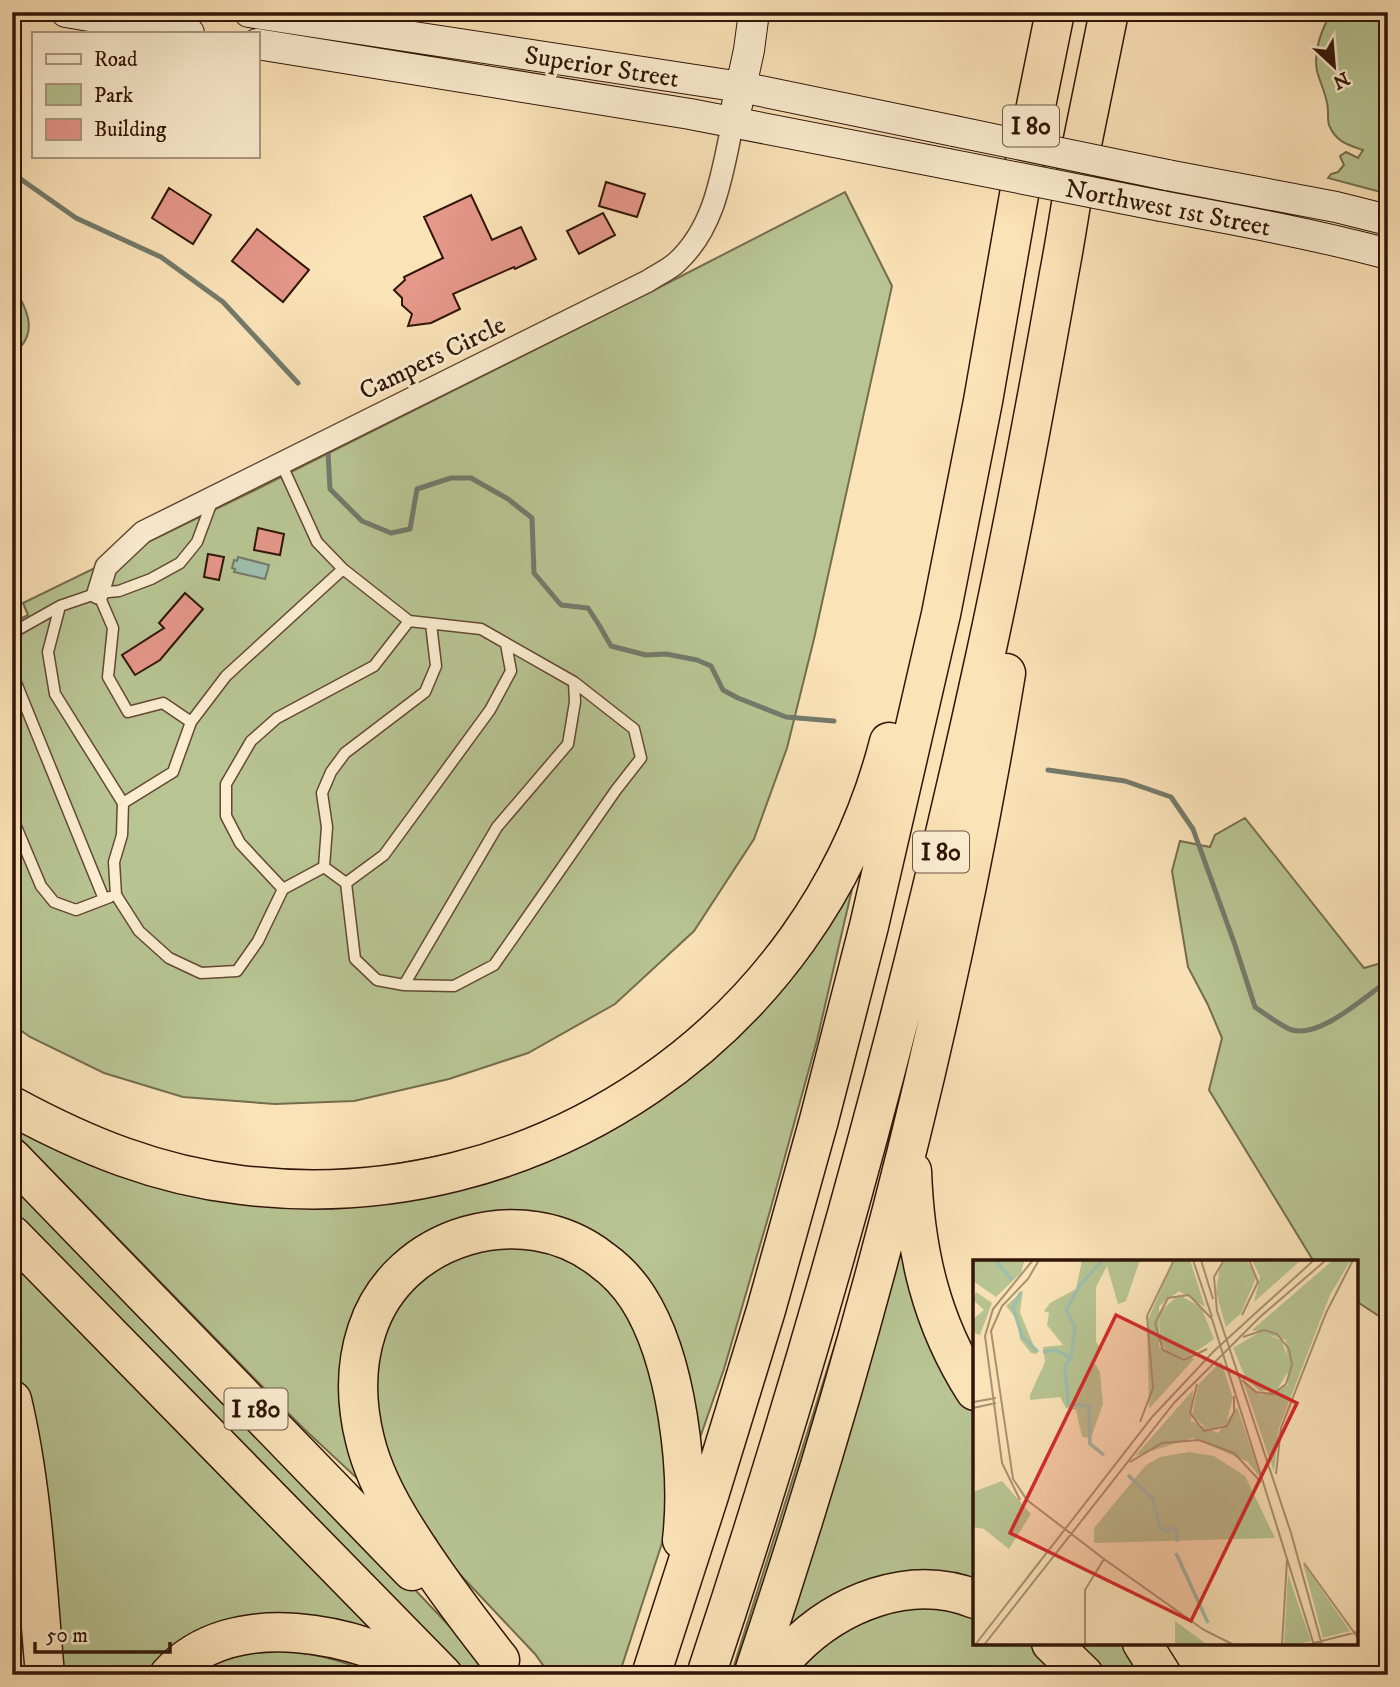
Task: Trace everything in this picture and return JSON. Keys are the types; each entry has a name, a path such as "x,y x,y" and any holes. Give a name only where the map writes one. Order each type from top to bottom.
{"highway":[{"name":"I 80","path":"656,1660 766,1310 869,926 941,614 984,401 1026,155 1055,12"},
{"name":"I 80","path":"706,1675 807,1356 862,1163 909,982 981,677 1022,475 1078,164 1110,12"},
{"path":"12,1106 58,1131 144,1164 240,1185 339,1189 396,1184 444,1175 499,1160 545,1143 602,1115 650,1085 690,1055 756,992 792,948 820,907 844,864 867,812 883,765 956,479 1012,241"},
{"path":"753,1675 826,1446 875,1274 923,1088 995,740 1045,407 1059,274"},
{"path":"923,1088 912,1169 919,1253 946,1340 973,1387"},
{"name":"I 180","path":"12,1157 507,1667"},
{"path":"507,1667 426,1562 392,1506 376,1473 365,1441 359,1407 358,1379 360,1353 367,1328 387,1291 404,1271 447,1242 472,1233 498,1229 540,1231 565,1239 602,1259 621,1276 638,1297 663,1354 680,1429 684,1483 683,1532 670,1612 656,1660"},
{"name":"I 180","path":"12,1235 443,1675"},
{"path":"12,1401 27,1483 45,1675"},
{"path":"770,1675 792,1650 817,1628 863,1601 889,1593 915,1590 942,1591 973,1599"},
{"path":"169,1675 191,1657 216,1643 259,1632 302,1633 350,1642 389,1655 429,1675"},
{"path":"1053,1645 1084,1675"},
{"path":"1143,1645 1162,1675"}],"main road":[{"path":"66,12 183,32"},
{"name":"Superior Street","path":"249,12 741,88 954,131"},
{"path":"733,122 754,12"},
{"name":"Superior Street","path":"259,44 733,122 947,164"},
{"name":"Northwest 1st Street","path":"954,131 1336,207 1388,220"},
{"name":"Northwest 1st Street","path":"947,164 1256,224 1388,254"}],"street":[{"name":"Campers Circle","path":"98,593 106,567 143,532 648,282 675,264 698,237 718,193 733,122"}],"lane":[{"path":"281,463 317,542 343,569 408,621 481,629 574,682 634,729 641,758 494,965 454,986 404,985 377,980 355,959 346,883 324,867"},
{"path":"12,633 60,606 98,593 119,591 151,579 180,563 197,542 214,496"},
{"path":"123,803 173,772 191,722 226,677 343,569"},
{"path":"98,593 113,628 108,677 128,712 163,703 191,722"},
{"path":"60,606 48,652 55,694 123,803 122,835 114,862 116,895 139,931 169,958 201,972 237,971 258,941 283,889 324,867"},
{"path":"283,889 240,843 226,816 226,784 251,741 277,718 374,666 408,621"},
{"path":"324,867 327,827 322,793 331,772 345,753 425,692 436,666 432,624"},
{"path":"346,883 384,855 490,710 510,671 506,644"},
{"path":"12,673 104,899"},
{"path":"404,985 497,827 568,744 575,702 574,682"},
{"path":"12,817 41,886 54,902 76,910 116,895"}],"green space":[{"path":"1331,12 1388,12 1388,194 1328,178 1344,165 1340,156 1346,152 1358,158 1363,150 1339,139 1329,125 1328,106 1317,71 1316,55 1319,40"},
{"path":"845,192 892,286 814,639 787,748 754,839 694,931 615,1004 528,1053 449,1079 354,1101 275,1104 183,1097 104,1073 30,1037 12,1024 12,623 28,615 23,603 255,490"},
{"path":"12,285 23,303 29,330 21,347 12,354"},
{"path":"1245,818 1364,968 1388,961 1388,1322 1358,1302 1358,1260 1313,1260 1209,1090 1222,1038 1188,967 1172,871 1180,841 1210,847 1215,835"},
{"path":"859,859 817,1040 770,1211 724,1369 695,1452 678,1361 547,1224 379,1286 361,1482 303,1428 12,1130 12,1116 241,1193 599,1126"},
{"path":"12,1175 496,1675 458,1675 12,1217"},
{"path":"908,1196 973,1394 973,1590 931,1580 777,1649"},
{"path":"542,1246 615,1288 656,1361 670,1497 663,1540 619,1675 550,1675 535,1654 436,1549 436,1539 417,1519 396,1479 370,1392 380,1336 411,1285 469,1250"},
{"path":"12,1260 402,1659 337,1632 161,1675 56,1675 20,1394 12,1370"},
{"path":"856,1278 743,1675 731,1675"},
{"path":"935,1603 973,1612 973,1645 1034,1645 1066,1675 796,1675 824,1644 857,1620"},
{"path":"1069,1645 1136,1645 1156,1675 1098,1675"},
{"path":"266,1648 322,1657 375,1675 197,1675 226,1657"}],"shaded area":[{"path":"238,557 269,565 265,579 234,572 234,560 237,561"}],"building":[{"path":"606,182 645,194 637,217 599,206"},
{"path":"169,188 211,215 193,244 152,218"},
{"path":"471,195 492,240 521,227 536,259 453,294 460,309 431,323 408,326 412,314 402,305 402,298 394,290 405,280 404,277 443,258 424,217"},
{"path":"603,213 615,235 579,254 567,231"},
{"path":"257,229 309,270 283,302 232,261"},
{"path":"258,528 284,534 280,555 254,550"},
{"path":"208,554 224,557 219,580 204,577"},
{"path":"185,593 203,609 160,660 135,675 122,655 164,628 159,623"}],"waterway":[{"path":"12,173 76,218 161,257 223,302 298,383"},
{"path":"328,453 330,489 362,521 391,533 410,529 417,489 451,478 471,478 508,499 532,518 534,573 561,605 588,608 611,646 646,655 666,654 697,660 711,666 723,690 738,698 786,717 834,721"},
{"path":"1048,770 1125,781 1171,797 1193,829 1255,1007 1279,1023 1292,1030 1316,1028 1342,1014 1388,981"}]}
